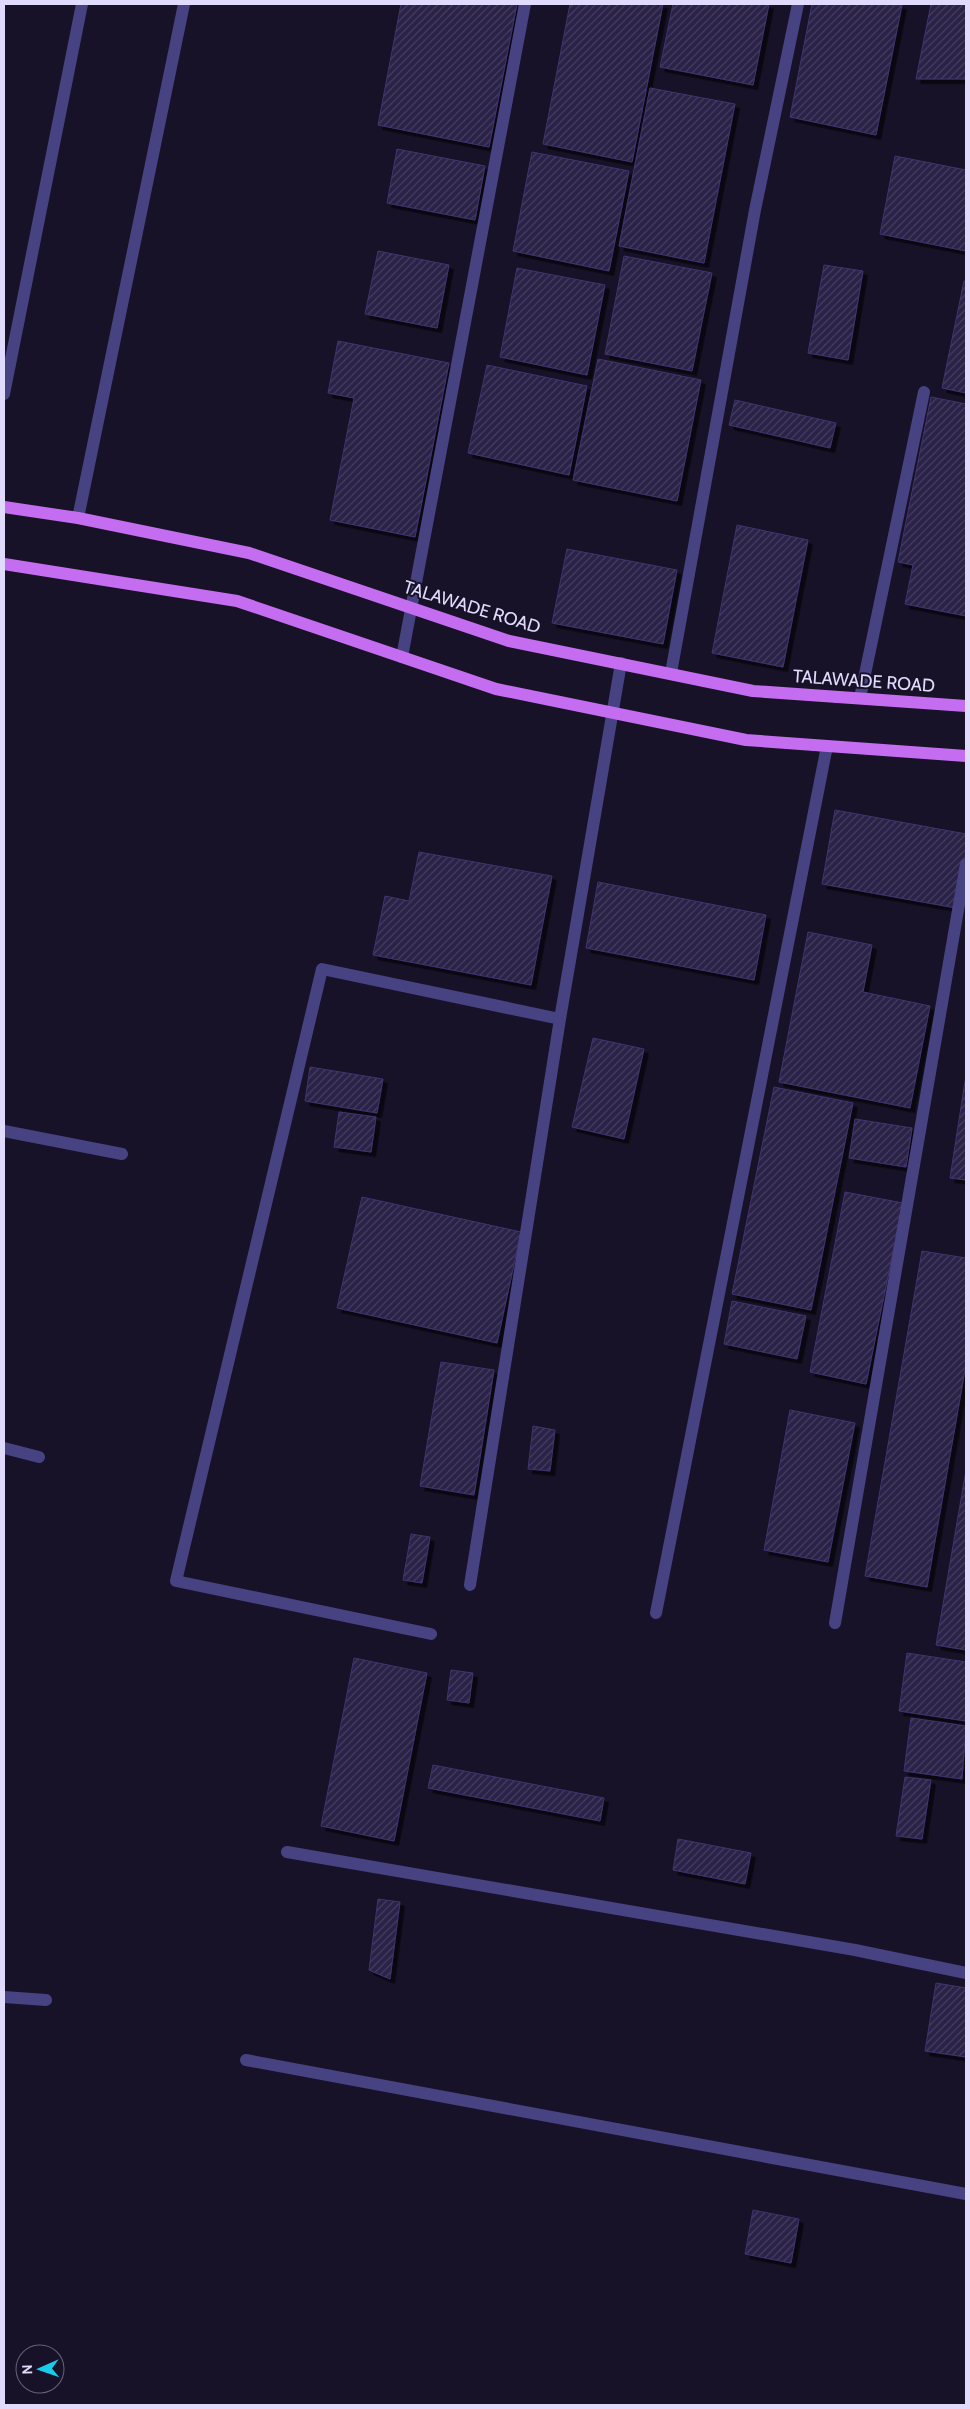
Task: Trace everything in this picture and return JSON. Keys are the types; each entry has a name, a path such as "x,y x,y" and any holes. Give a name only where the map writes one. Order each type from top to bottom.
{"main road":[{"name":"TALAWADE ROAD","path":"4,508 78,518 248,553 509,641 753,691 966,706"},
{"path":"4,564 237,601 496,688 746,740 966,756"}],"street":[{"path":"4,394 82,4"},
{"path":"78,518 184,4"},
{"path":"402,657 525,4"},
{"path":"671,673 755,210 798,4"},
{"path":"860,698 924,392"},
{"path":"470,1585 560,1019 621,663"},
{"path":"656,1613 826,746"},
{"path":"835,1623 966,864"},
{"path":"431,1634 176,1581 322,969 560,1019"},
{"path":"4,1130 122,1154"},
{"path":"4,1448 40,1457"},
{"path":"287,1852 855,1950 966,1973"},
{"path":"4,1997 46,2000"},
{"path":"246,2060 966,2194"}],"building":[{"path":"401,4 517,4 489,147 378,125"},
{"path":"570,4 663,4 632,162 543,144"},
{"path":"673,4 769,4 753,85 660,67"},
{"path":"812,4 902,5 876,135 790,117"},
{"path":"931,4 966,4 966,79 916,79"},
{"path":"650,88 735,104 704,263 619,246"},
{"path":"397,149 485,166 475,220 387,203"},
{"path":"532,152 629,171 609,271 513,251"},
{"path":"895,156 966,170 966,251 880,234"},
{"path":"378,251 449,265 437,328 365,314"},
{"path":"624,256 712,273 692,371 605,354"},
{"path":"824,265 863,271 848,360 808,353"},
{"path":"517,268 605,285 587,375 500,357"},
{"path":"964,281 966,281 966,393 942,388"},
{"path":"338,341 449,363 415,537 330,520 354,398 328,393"},
{"path":"598,359 701,380 677,501 573,480"},
{"path":"487,365 587,386 569,475 468,453"},
{"path":"931,397 966,404 966,616 905,604 913,565 898,562"},
{"path":"735,400 836,423 830,448 729,425"},
{"path":"737,525 808,540 783,667 712,653"},
{"path":"567,549 677,570 663,644 552,623"},
{"path":"835,810 966,834 966,851 956,908 822,884"},
{"path":"419,852 552,876 531,985 373,955 385,896 409,901"},
{"path":"598,882 766,915 754,980 586,948"},
{"path":"808,932 872,945 863,992 930,1006 910,1108 779,1082"},
{"path":"593,1038 644,1049 624,1139 572,1127"},
{"path":"310,1067 383,1079 377,1113 305,1101"},
{"path":"966,1075 966,1180 950,1178"},
{"path":"774,1087 853,1103 811,1310 732,1294"},
{"path":"339,1112 376,1117 371,1152 334,1147"},
{"path":"855,1119 912,1128 906,1167 849,1158"},
{"path":"845,1192 903,1203 866,1384 810,1372"},
{"path":"362,1197 521,1232 497,1343 337,1308"},
{"path":"922,1251 966,1258 966,1364 927,1587 865,1576"},
{"path":"732,1301 806,1316 797,1359 724,1344"},
{"path":"441,1362 494,1370 474,1495 420,1486"},
{"path":"790,1410 855,1423 828,1562 764,1550"},
{"path":"533,1426 555,1430 550,1471 528,1469"},
{"path":"966,1470 966,1650 936,1645"},
{"path":"411,1534 430,1537 422,1583 403,1580"},
{"path":"907,1653 966,1662 966,1721 899,1711"},
{"path":"354,1658 427,1673 394,1841 321,1826"},
{"path":"451,1670 473,1673 469,1703 447,1700"},
{"path":"911,1718 966,1726 962,1779 904,1771"},
{"path":"433,1765 604,1798 600,1821 428,1788"},
{"path":"905,1777 931,1780 922,1839 896,1836"},
{"path":"678,1839 751,1853 745,1884 673,1870"},
{"path":"378,1899 400,1902 390,1979 369,1970"},
{"path":"936,1983 966,1988 966,2057 925,2051"},
{"path":"753,2210 799,2219 791,2263 745,2254"}]}
